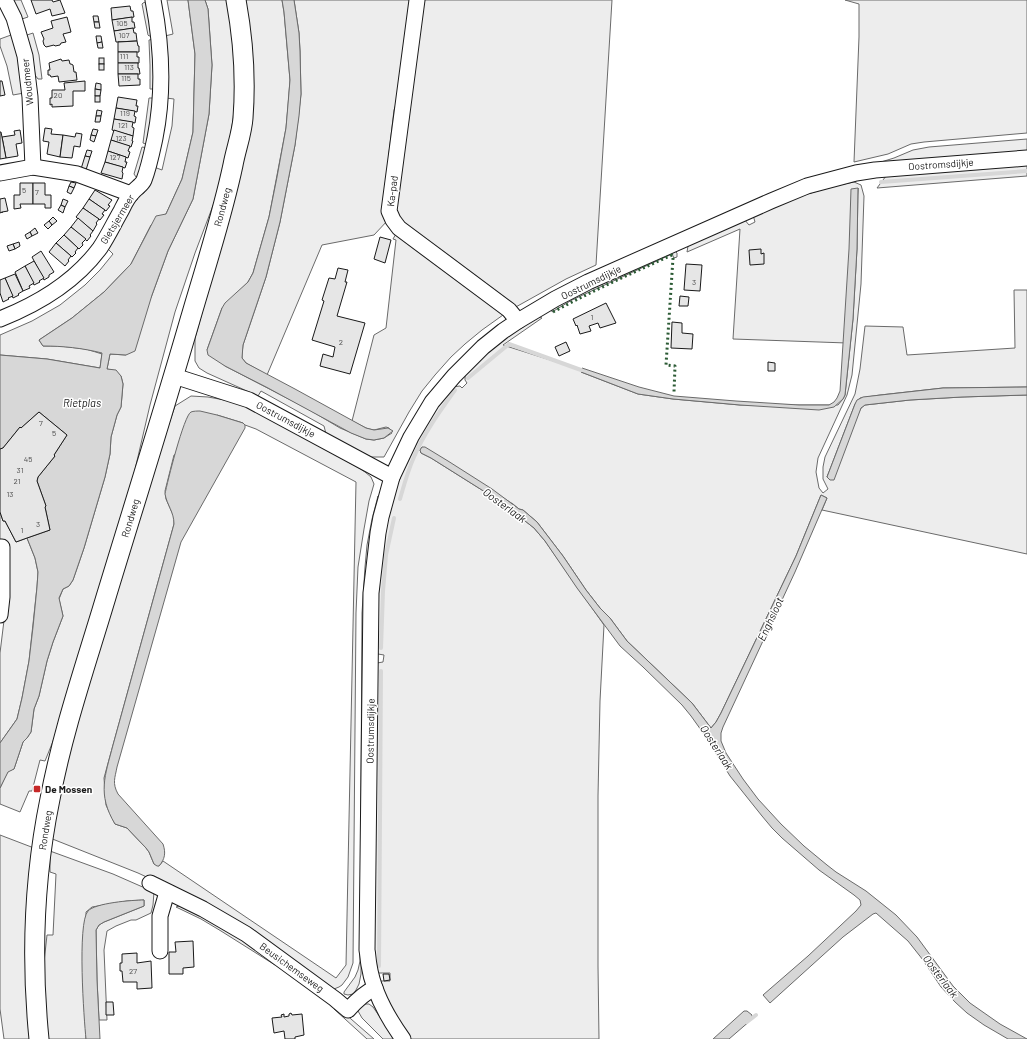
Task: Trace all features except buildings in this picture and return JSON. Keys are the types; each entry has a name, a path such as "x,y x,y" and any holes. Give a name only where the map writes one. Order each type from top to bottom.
{"main road":[{"name":"Rondweg","path":"39,1039 36,1008 36,919 41,852 50,798 63,743 81,680 174,376 226,195 243,120 244,83 242,46 236,0"}],"street":[{"name":"Woudmeer","path":"5,0 14,18 25,56 30,97 33,167"},
{"name":"Gletsjermeer","path":"0,319 20,311 44,298 67,282 78,272 100,248 131,194 143,181 152,155 158,119 161,79 160,37 153,0"},
{"name":"Ka-pad","path":"417,0 389,210 393,220 400,228 509,310 518,321"},
{"name":"Oostromsdijkje","path":"856,173 874,170 1027,158"},
{"path":"0,173 33,167 77,174 131,194"},
{"name":"Oostrumsdijkje","path":"375,988 369,966 367,943 371,593 379,528 392,476 400,457 417,426 444,386 483,348 518,321 555,299 588,282 771,200 807,186 856,173"},
{"name":"Oostrumsdijkje","path":"174,376 249,400 392,476"},
{"path":"0,614 2,597 1,547"},
{"name":"Beusichemseweg","path":"150,883 203,909 246,934 348,1010 358,999 375,988"},
{"path":"160,951 160,916 167,892"},
{"path":"375,988 386,1011 403,1039"}],"shaded area":[{"path":"13,0 21,0 28,17 22,19 20,17"},
{"path":"167,0 188,0 195,54 193,132 182,179 166,214 151,225 131,264 104,292 72,318 39,340 43,346 86,349 102,354 100,368 47,359 0,355 0,335 32,321 60,305 85,285 100,270 113,254 105,246 134,198 144,193 154,167 162,170 172,126 174,99 166,98 165,36 173,34"},
{"path":"205,0 229,0 235,49 236,88 233,120 227,155 217,195 175,312 150,405 130,491 62,719 45,761 40,760 32,791 29,791 20,812 0,804 0,788 8,771 14,769 23,742 31,732 34,709 39,696 47,661 63,616 59,599 63,589 69,586 73,580 105,477 110,454 111,437 117,415 121,407 123,384 121,376 116,371 107,369 110,354 126,355 152,295 168,251 193,199 209,114 212,65 208,9"},
{"path":"244,0 282,0 290,80 286,128 269,217 253,273 248,282 222,308 207,350 225,366 308,409 340,428 366,439 374,440 384,438 392,433 389,428 386,427 374,430 352,421 374,335 386,328 396,240 393,239 397,232 503,312 503,315 465,344 435,375 422,391 384,457 371,457 326,434 324,426 261,391 258,396 207,373 199,368 195,361 195,338 227,223"},
{"path":"294,0 413,0 400,94 394,110 389,153 388,220 374,235 322,245 267,375 246,363 242,358 242,354 243,345 266,277 280,222 295,145 301,94 299,33"},
{"path":"421,0 612,0 596,265 566,279 514,308 399,222 394,202"},
{"path":"845,0 1027,0 1027,133 911,144 888,154 854,162 859,4"},
{"path":"148,1 154,35 149,36 142,4"},
{"path":"33,33 39,55 42,79 38,79 35,75 32,54 27,37 27,35"},
{"path":"11,35 14,36 24,93 13,95 7,66 0,46 0,39"},
{"path":"154,39 155,89 150,89 149,40"},
{"path":"149,98 154,98 148,145 143,143"},
{"path":"1027,139 1027,152 868,166 913,150 929,147"},
{"path":"142,147 148,148 139,178 134,174"},
{"path":"1027,165 1027,176 877,188 886,176"},
{"path":"854,182 861,185 864,196 861,284 852,375 847,395 818,458 816,472 819,488 823,493 828,489 823,479 825,457 855,394 860,369 865,326 903,327 907,355 1015,348 1014,290 1027,290 1027,387 943,388 860,398 855,404 827,477 861,408 865,405 910,400 1027,395 1027,554 822,510 827,498 821,495 796,556 721,713 711,728 692,703 627,641 586,590 563,556 537,522 523,510 519,509 422,447 420,450 421,453 501,502 534,528 545,541 604,625 600,701 598,796 599,1039 410,1039 385,1000 379,981 390,981 390,973 377,973 374,945 377,663 383,662 384,655 376,652 378,589 381,555 387,523 399,480 415,445 438,403 452,387 460,386 462,388 467,383 465,380 465,372 498,343 538,316 542,318 503,345 581,370 581,372 638,394 673,399 740,405 838,405 845,395 853,319 857,249 858,188 847,343 733,339 740,229 687,252 690,242 744,219 749,225 755,222 753,215 801,196 834,186"},
{"path":"675,251 677,253 677,257 674,258 672,254 572,300 552,312 552,308 572,297"},
{"path":"191,396 230,401 246,406 359,468 371,477 374,484 369,501 358,567 356,613 353,963 348,977 342,985 334,989 330,988 166,886 138,873 50,838 61,780 135,523 175,406","holes":["217,415 243,423 356,482 346,965 336,978 163,861 159,866 154,864 149,852 127,828 115,824 106,805 104,778 174,524 174,517 166,499 165,491 174,455"]},
{"path":"378,496 369,545 365,591 361,974 356,990 353,994 348,995 344,994 344,992 355,977 360,961 362,613 367,545"},
{"path":"0,512 3,521 5,521 16,542 27,538 35,558 38,572 29,661 22,698 17,719 0,743 0,653 7,596 7,541 0,540"},
{"path":"0,835 34,848 33,1039 4,1039 0,1009"},
{"path":"50,851 113,874 154,892 151,913 136,920 131,920 116,926 107,931 104,950 107,1020 99,1020 96,930 99,925 104,922 144,906 144,900 127,901 92,907 86,912 86,1039 46,1039 42,981 47,935 53,935 56,874 50,872"},
{"path":"182,905 197,912 274,959 275,965 201,919 176,907"},
{"path":"365,1004 369,1004 373,1007 395,1039 383,1039 362,1018 358,1011 359,1008"},
{"path":"336,1006 374,1039 367,1039 334,1009"}],"water":[{"name":"Rietplas","path":"188,0 205,0 208,9 212,65 209,114 193,199 168,251 152,295 135,351 126,355 110,354 107,369 116,370 121,376 123,384 121,407 117,415 111,437 110,454 105,477 73,580 69,586 63,589 59,598 63,616 47,661 39,696 34,709 31,732 23,742 14,769 8,772 0,788 0,743 17,719 29,661 33,627 38,572 35,558 27,538 50,530 46,506 37,481 38,477 55,456 54,455 67,435 39,412 21,428 20,427 3,448 0,449 0,355 47,359 100,368 102,353 58,346 43,346 39,340 72,318 104,292 131,264 156,216 166,214 182,179 193,132 195,54"},
{"path":"282,0 294,0 299,33 301,94 299,116 280,222 266,277 243,345 242,358 246,363 366,428 374,430 388,428 393,431 384,438 374,440 366,439 351,433 225,366 208,355 207,350 222,308 225,303 248,282 253,273 269,217 286,128 290,80"},
{"path":"858,188 857,249 853,319 845,395 843,399 834,407 819,410 673,399 638,394 581,372 582,368 639,387 674,396 799,405 829,405 834,402 840,391 849,249 851,189"},
{"path":"1027,387 1027,395 910,400 865,405 861,408 834,480 830,480 827,477 855,404 857,400 863,397 943,388"},
{"path":"200,411 243,423 245,428 181,542 114,780 118,794 163,844 165,853 164,858 159,866 157,866 154,864 146,848 127,828 115,824 106,803 104,785 107,766 174,524 173,516 165,494 169,477 180,436 188,416 191,412"},
{"path":"422,447 425,447 492,489 519,509 523,510 537,522 563,556 586,590 627,641 692,703 711,728 721,713 796,556 821,495 827,498 795,572 723,727 721,741 726,753 743,779 758,799 781,824 827,865 866,891 896,915 917,937 953,986 970,1003 1000,1024 1027,1039 1008,1039 967,1013 941,987 908,941 876,913 843,937 770,1003 763,995 808,956 856,911 861,905 860,900 819,870 772,828 730,776 691,716 682,705 620,646 577,588 545,541 534,528 501,502 421,453 420,450"},
{"path":"144,900 144,906 104,922 99,925 96,930 100,1039 86,1039 82,952 85,919 88,911 92,908 106,904 123,901"},
{"path":"744,1011 747,1011 752,1015 751,1020 729,1039 713,1039"}],"waterway":[{"path":"881,182 1027,171"},
{"path":"468,378 509,344 581,370"},
{"path":"400,499 408,472 418,448 433,422 455,390"},
{"path":"381,648 386,555 394,518"},
{"path":"379,966 381,671"},
{"path":"747,1022 756,1015"}],"hedge":[{"path":"553,312 597,289 672,255 666,365 675,366 674,392"}],"place":[{"name":"De Mossen","path":"37,789"}],"water label":[{"name":"Oosterlaak","path":"505,505"},
{"name":"Enghsloot","path":"770,619"},
{"name":"Oosterlaak","path":"717,747"},
{"name":"Oosterlaak","path":"941,976"}]}
